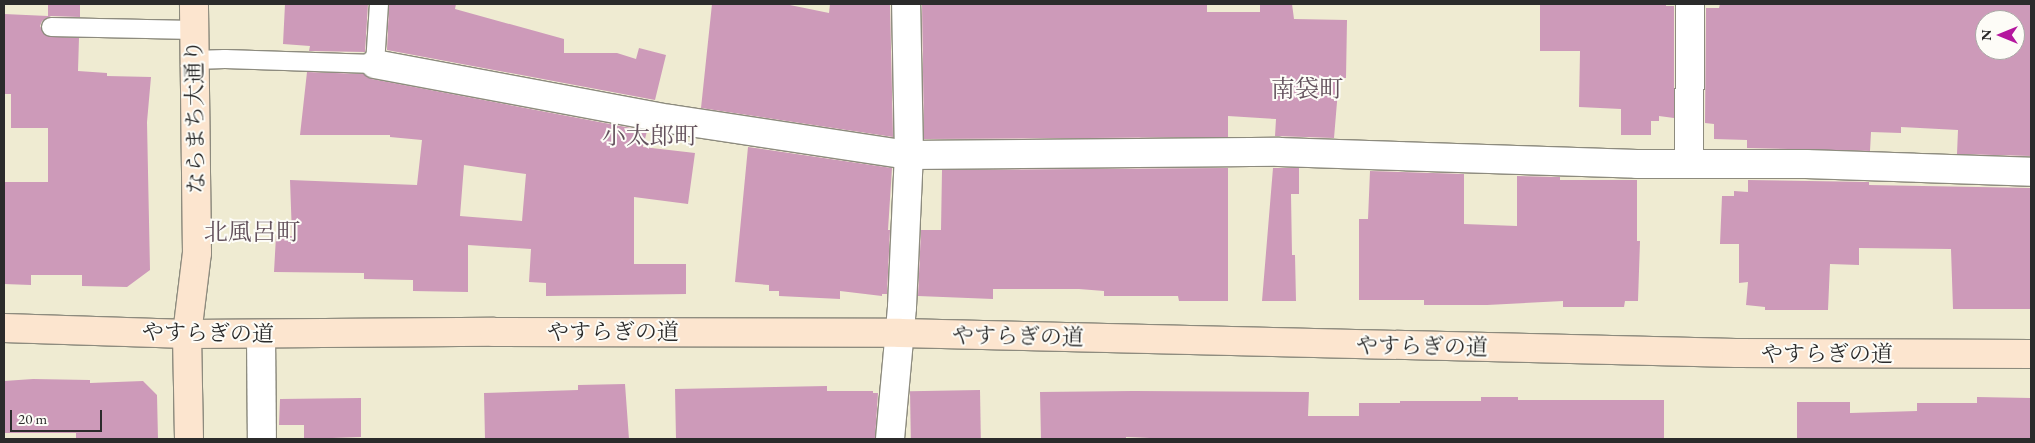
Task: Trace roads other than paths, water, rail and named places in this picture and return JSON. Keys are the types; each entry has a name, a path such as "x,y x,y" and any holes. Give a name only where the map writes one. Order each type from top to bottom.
{"street":[{"name":"ならまち大通り","path":"189,439 187,334 197,253 194,4"},
{"path":"890,439 900,333 909,155 906,4"},
{"path":"1689,164 1690,4"},
{"path":"375,64 670,119 909,155 1278,152 1689,164 1806,164 2031,172"},
{"name":"やすらぎの道","path":"4,328 187,334 494,332 900,333 1736,353 2031,354"},
{"path":"261,334 262,439"}],"lane":[{"path":"194,60 225,59 375,64 379,4"},
{"path":"51,28 194,30"}],"district":[{"name":"南袋町","path":"1307,89"},
{"name":"小太郎町","path":"650,136"},
{"name":"北風呂町","path":"252,232"}]}
